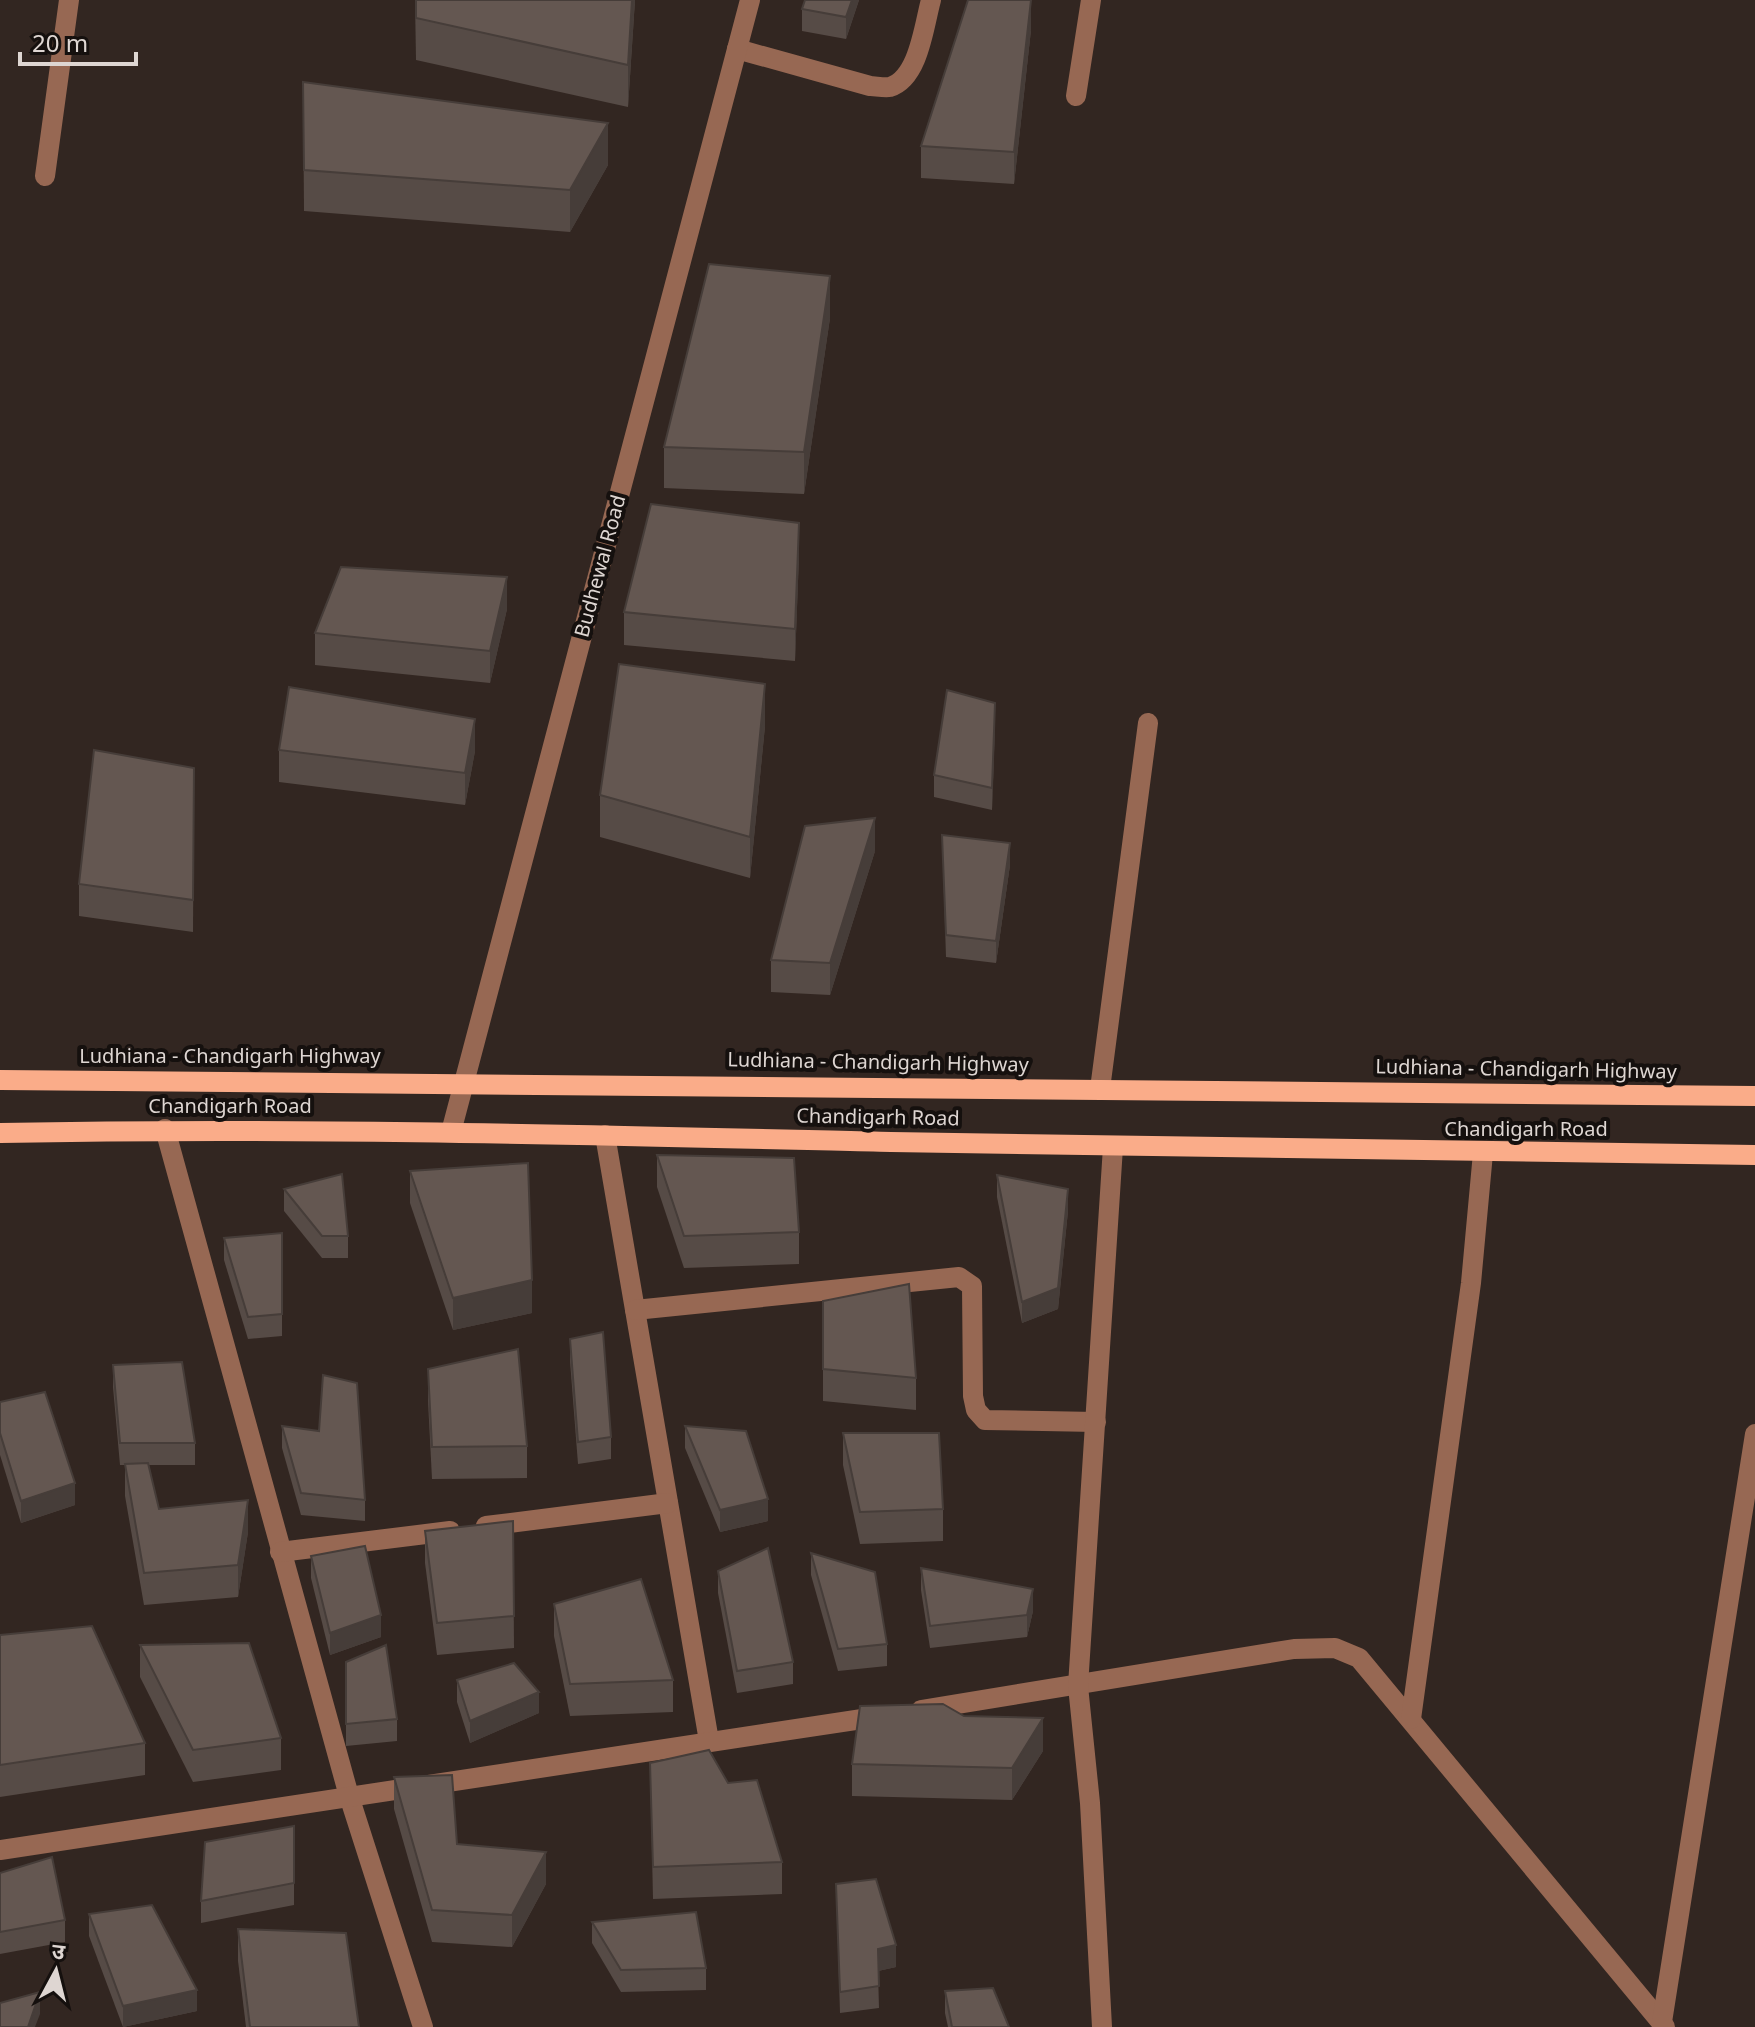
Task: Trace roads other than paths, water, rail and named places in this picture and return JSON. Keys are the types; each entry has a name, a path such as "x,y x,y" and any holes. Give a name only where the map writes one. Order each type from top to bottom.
{"main road":[{"name":"Ludhiana - Chandigarh Highway","path":"0,1080 464,1081 1755,1096"},
{"name":"Chandigarh Road","path":"0,1133 165,1129 451,1132 1113,1147 1755,1155"}],"street":[{"path":"45,176 69,0"},
{"name":"Budhewal Road","path":"451,1132 750,0"},
{"path":"737,49 870,86 889,87 904,77 916,55 931,0"},
{"path":"1076,96 1091,0"},
{"path":"1100,1089 1148,723"},
{"path":"165,1129 349,1796 423,2027"},
{"path":"605,1135 709,1741"},
{"path":"1102,2027 1090,1803 1078,1686 1113,1147"},
{"path":"1411,1719 1471,1283 1483,1153"},
{"path":"635,1310 959,1277 972,1286 973,1396 976,1410 985,1420 1096,1422"},
{"path":"1664,2025 1755,1434"},
{"path":"280,1552 668,1503"},
{"path":"0,1850 1078,1686 1294,1649 1335,1648 1359,1658 1664,2025"}]}
